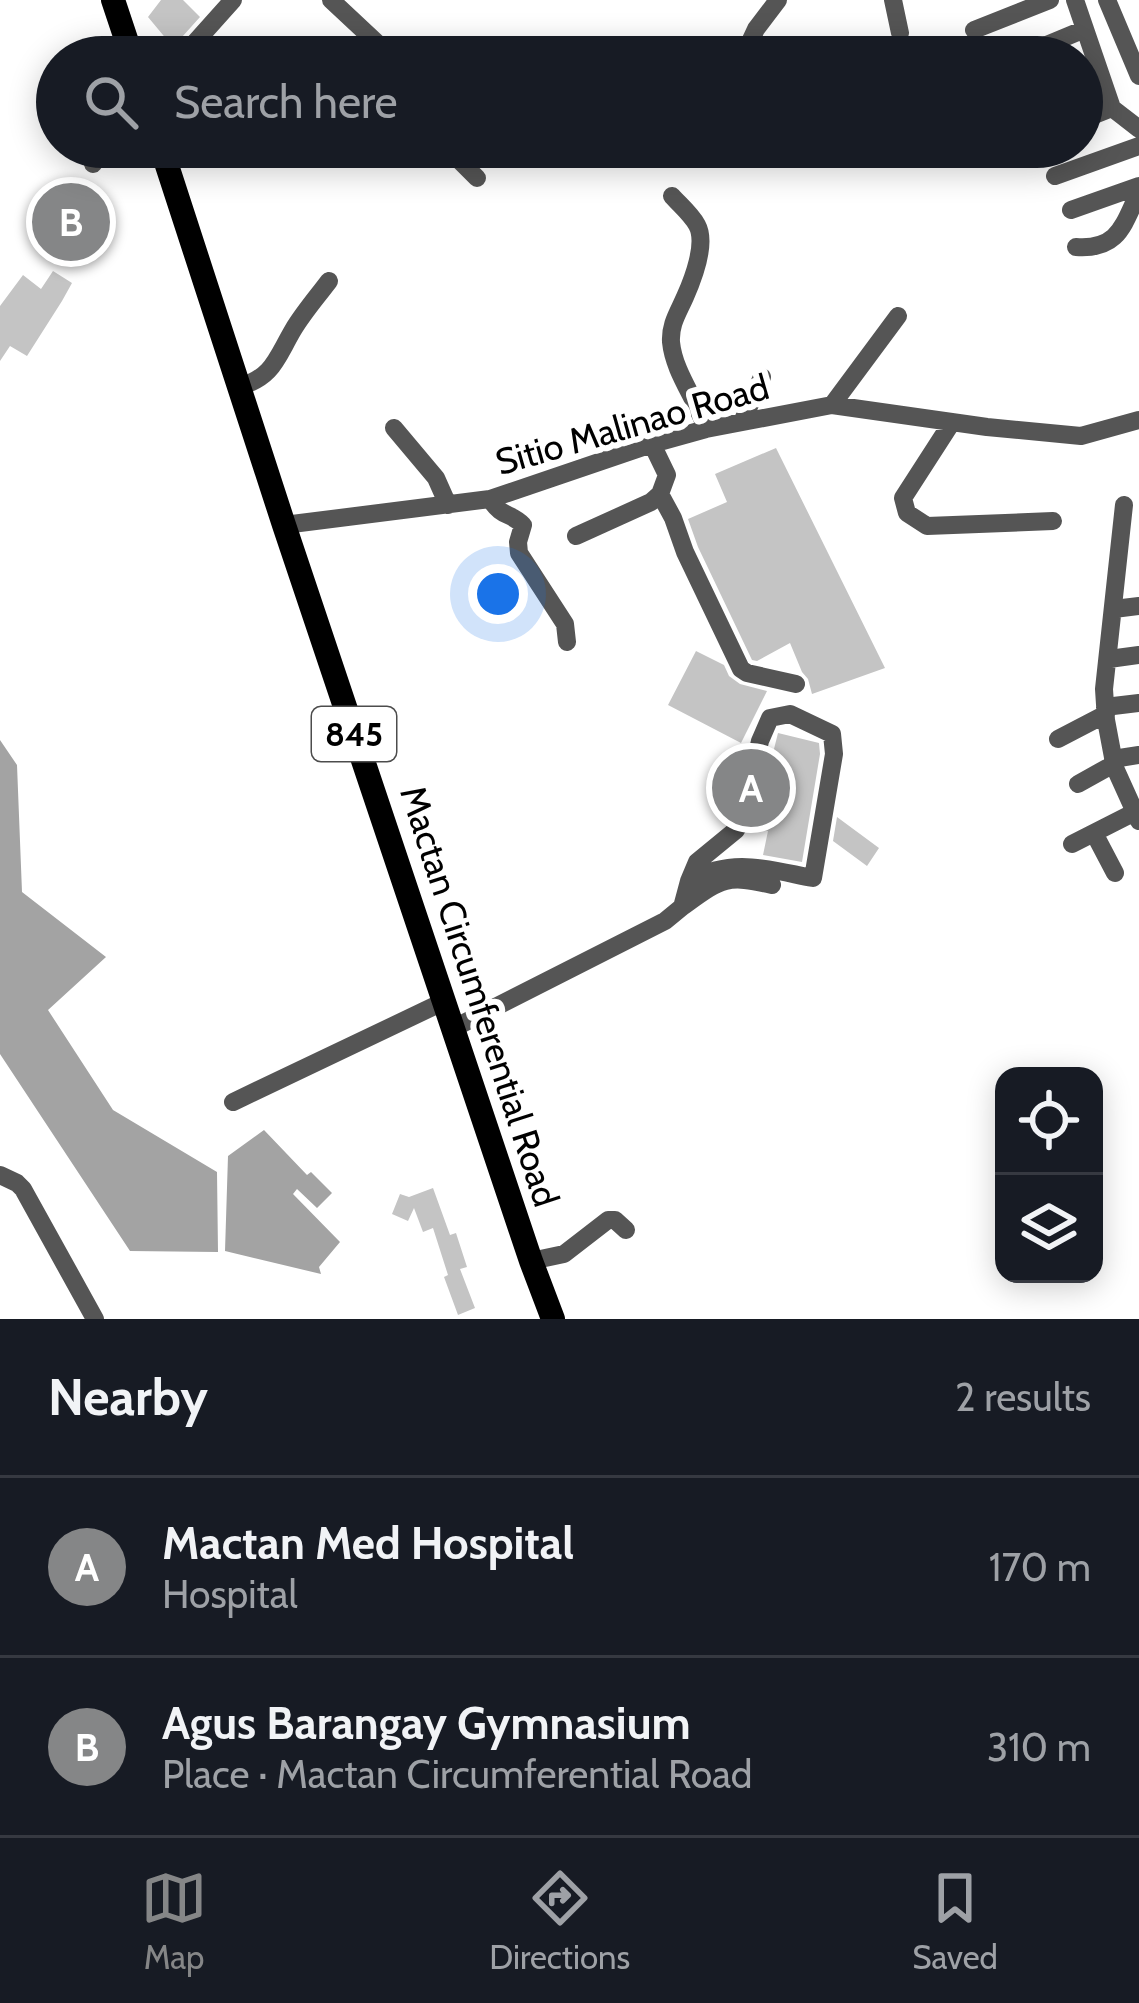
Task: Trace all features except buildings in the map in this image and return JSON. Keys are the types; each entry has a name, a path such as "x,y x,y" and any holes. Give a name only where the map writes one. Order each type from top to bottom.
{"main road":[{"path":"113,0 125,36"},
{"name":"Mactan Circumferential Road","path":"168,168 553,1319"}],"street":[{"path":"200,36 233,0"},
{"path":"331,0 370,36"},
{"path":"752,36 778,0"},
{"path":"893,0 900,33"},
{"path":"974,30 1050,0"},
{"path":"1075,0 1086,36"},
{"path":"1107,0 1139,76"},
{"path":"1068,36 1085,29"},
{"path":"1103,94 1112,108 1139,129"},
{"path":"1103,112 1112,108"},
{"path":"1103,159 1139,146"},
{"path":"467,168 477,178"},
{"path":"1054,176 1077,168"},
{"path":"1071,210 1139,189"},
{"path":"1076,247 1093,248 1118,235 1139,189"},
{"path":"672,196 698,227 700,246 674,317 671,341 706,429"},
{"path":"239,387 256,382 276,363 293,330 329,281"},
{"path":"832,405 898,316"},
{"path":"742,421 762,377"},
{"name":"Sitio Malinao Road","path":"284,525 490,499 706,429 832,405 1082,436 1139,420"},
{"path":"952,422 903,498 907,513 927,526 1053,521"},
{"path":"394,428 436,478 448,505"},
{"path":"576,536 660,494 667,475 652,444"},
{"path":"660,494 741,669 796,684"},
{"path":"490,499 499,513 523,525 519,553 565,624 567,641"},
{"path":"1072,844 1136,817 1113,762 1104,689 1114,609 1129,556 1125,505"},
{"path":"1114,609 1139,606"},
{"path":"1109,658 1139,655"},
{"path":"1058,739 1106,711 1139,704"},
{"path":"682,907 689,881 698,862 736,830 743,817 770,718 790,714 832,734 834,754 813,878 746,865 710,870 689,881"},
{"path":"1078,784 1113,762 1139,755"},
{"path":"1094,833 1115,874"},
{"path":"454,1028 665,921 717,882 740,878 772,885"},
{"path":"233,1102 445,1001"},
{"path":"0,1174 23,1189 95,1319"},
{"path":"530,1261 564,1254 608,1220 615,1220 626,1231"}],"shaded area":[{"path":"0,740 17,765 22,892 106,957 48,1010 113,1110 217,1172 218,1252 130,1251 0,1054"},
{"path":"264,1130 307,1175 311,1172 332,1193 317,1208 297,1189 293,1194 340,1242 319,1267 321,1274 225,1251 228,1156"}],"place":[{"name":"Agus Barangay Gymnasium","path":"71,222"},
{"name":"Mactan Med Hospital","path":"751,788"}]}
